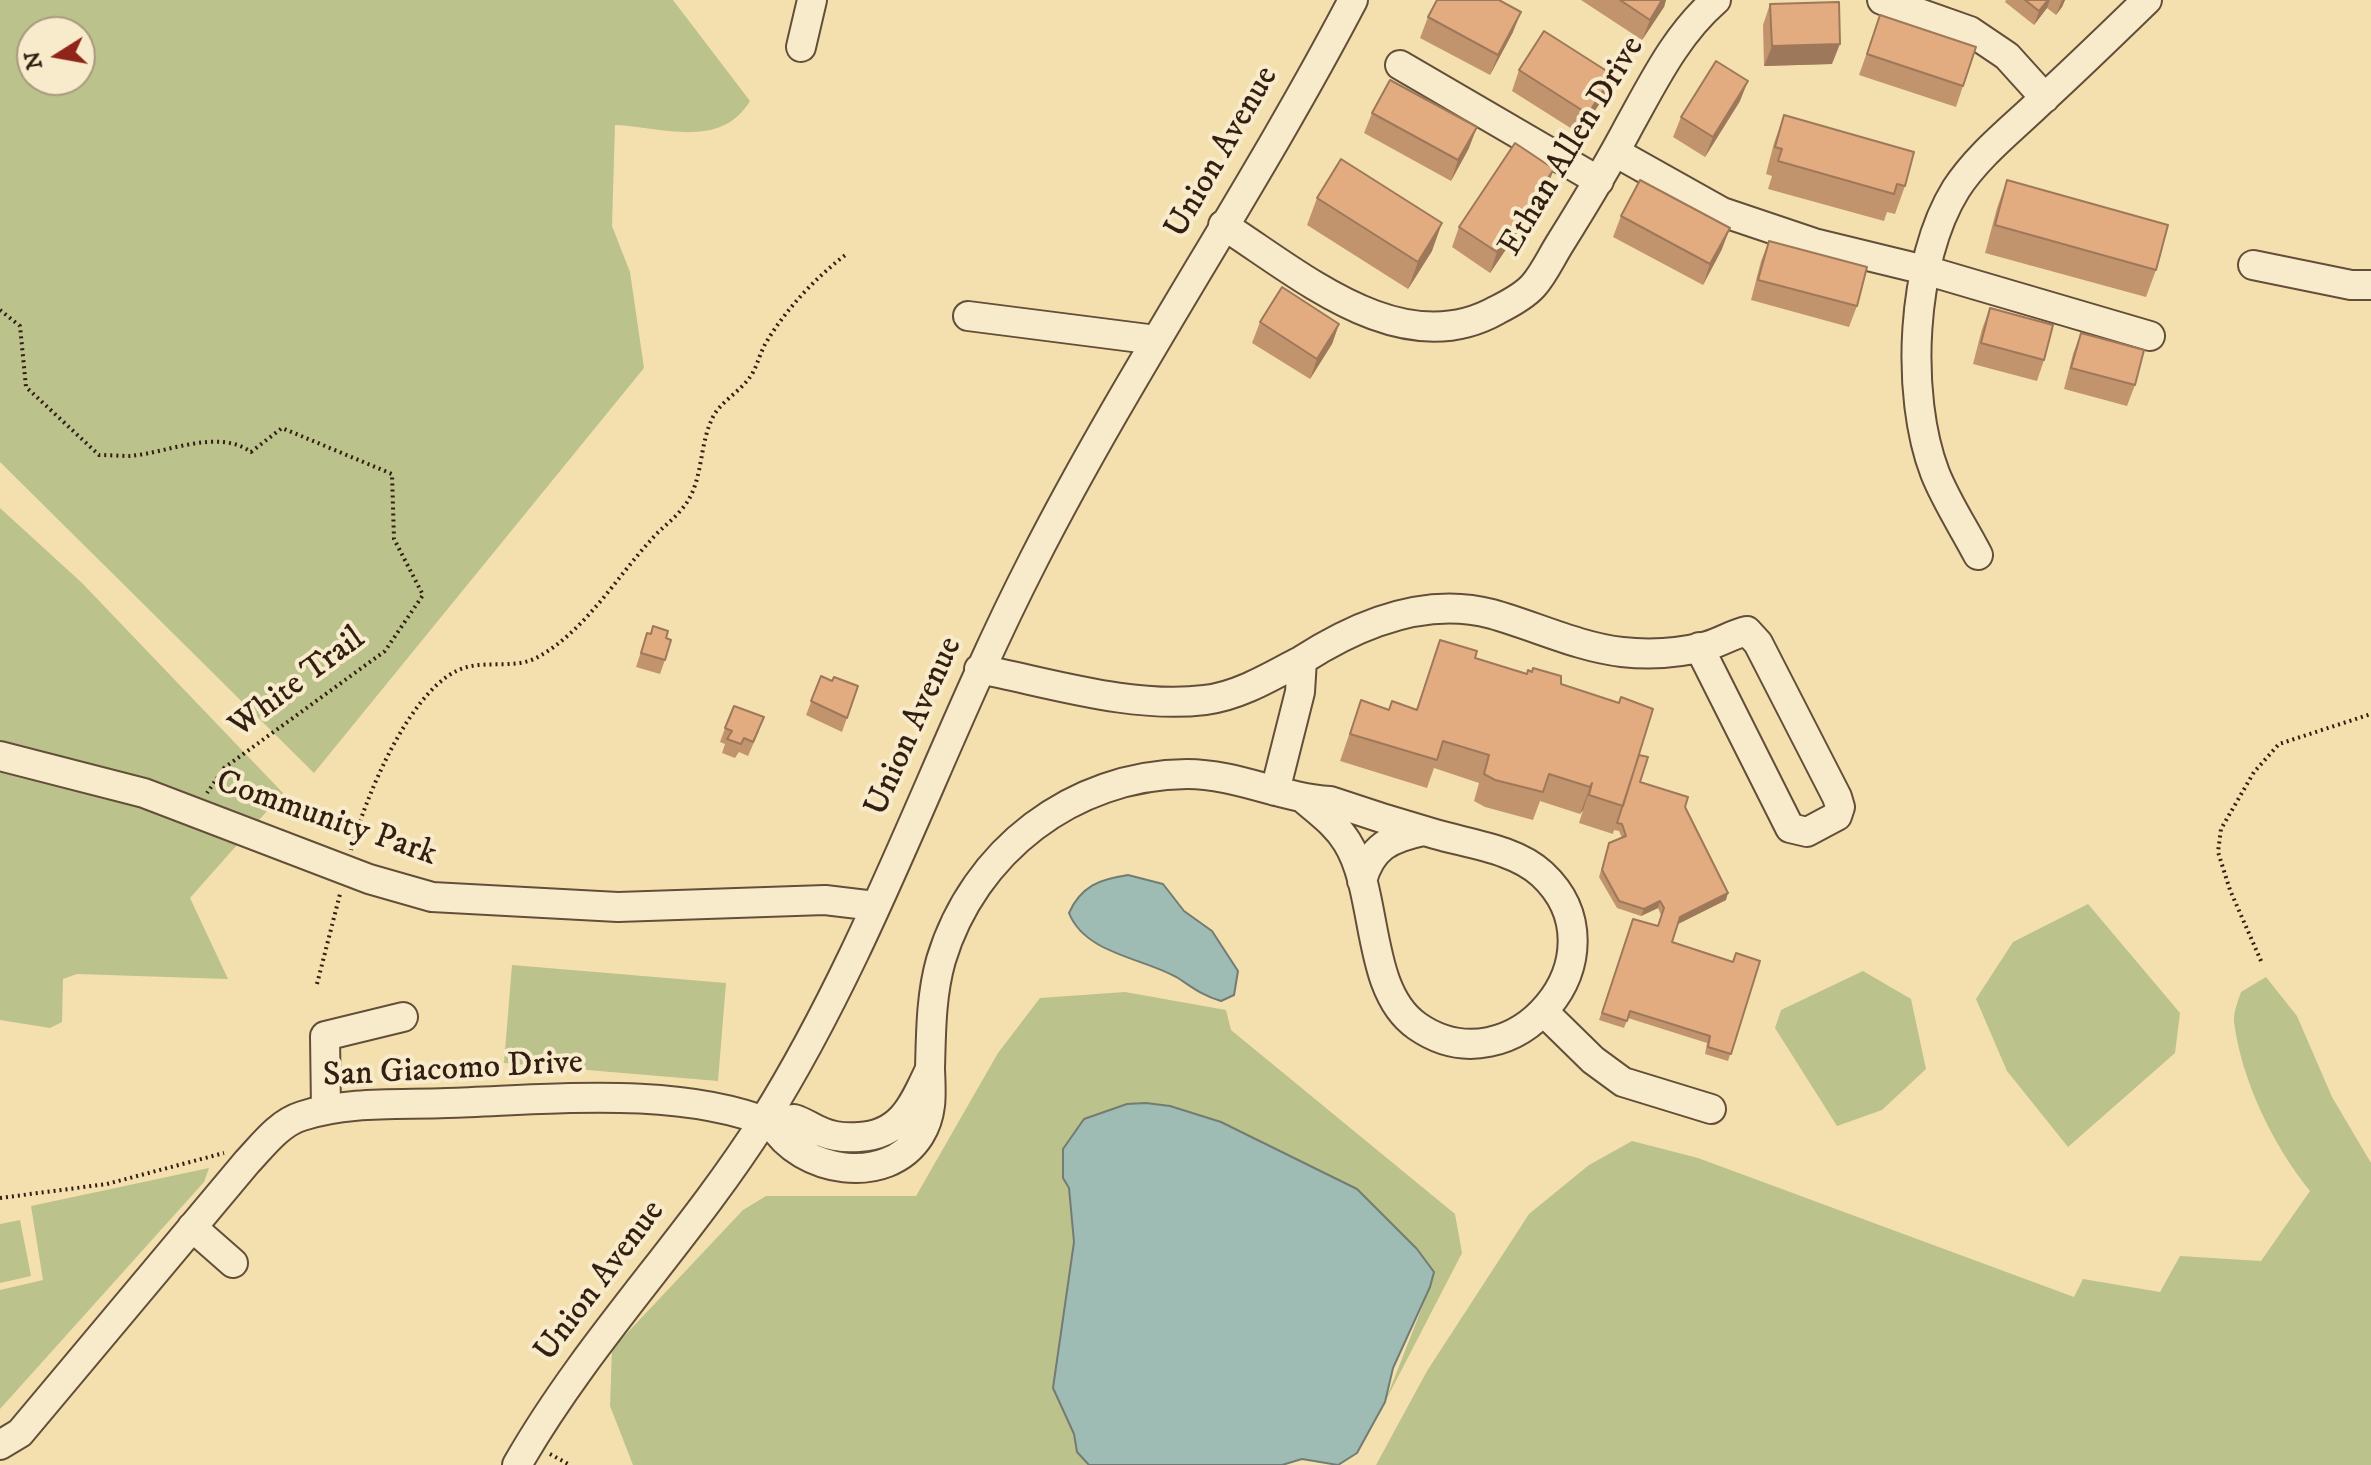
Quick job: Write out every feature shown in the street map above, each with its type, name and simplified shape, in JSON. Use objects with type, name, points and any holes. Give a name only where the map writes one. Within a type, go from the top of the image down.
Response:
[{"type":"street","points":[[801,47],[812,0]]},
{"type":"street","name":"Union Avenue","points":[[517,1465],[579,1369],[768,1122],[875,906],[979,669],[1035,556],[1353,0]]},
{"type":"street","points":[[1882,0],[1970,31],[2007,56],[2045,98]]},
{"type":"street","points":[[1978,555],[1936,474],[1923,430],[1918,370],[1925,270],[1945,209],[1957,188],[1989,150],[2147,0]]},
{"type":"street","name":"Ethan Allen Drive","points":[[1223,225],[1326,290],[1392,323],[1424,328],[1465,326],[1505,306],[1533,286],[1599,181],[1668,56],[1709,2]]},
{"type":"street","points":[[1400,65],[1599,181]]},
{"type":"street","points":[[1615,152],[1722,212],[1814,243],[1925,270],[2150,336]]},
{"type":"street","points":[[2253,265],[2351,285],[2371,285]]},
{"type":"street","points":[[968,316],[1156,340]]},
{"type":"street","points":[[979,669],[1162,702],[1208,700],[1252,686],[1302,660],[1344,633],[1389,618],[1439,608],[1490,613],[1623,652],[1654,653],[1699,647],[1747,631],[1753,636],[1837,797],[1840,807],[1837,816],[1807,832],[1790,828],[1699,647]]},
{"type":"street","points":[[1275,791],[1300,692],[1302,660]]},
{"type":"street","name":"Community Park","points":[[0,756],[144,793],[345,870],[432,897],[494,903],[618,907],[825,900],[875,906]]},
{"type":"street","points":[[768,1122],[782,1141],[806,1156],[854,1169],[876,1166],[902,1155],[920,1136],[932,1108],[930,1069],[934,993],[949,934],[973,890],[1024,833],[1045,817],[1085,795],[1162,776],[1190,774],[1304,799],[1330,801],[1525,862],[1554,889],[1571,934],[1570,962],[1561,992],[1544,1012],[1514,1034],[1482,1043],[1452,1041],[1417,1026],[1397,1006],[1384,976],[1362,881],[1347,842],[1330,819],[1304,799]]},
{"type":"street","points":[[1362,881],[1367,863],[1379,847],[1397,837],[1423,831]]},
{"type":"street","points":[[1544,1012],[1593,1060],[1623,1082],[1711,1109]]},
{"type":"street","points":[[326,1109],[325,1036],[403,1017]]},
{"type":"street","name":"San Giacomo Drive","points":[[0,1445],[20,1433],[268,1140],[298,1117],[326,1109],[644,1100],[694,1104],[768,1122]]},
{"type":"street","points":[[192,1227],[233,1263]]},
{"type":"path","points":[[317,984],[345,870],[371,793],[422,697],[449,674],[468,666],[535,659],[557,644],[625,574],[650,540],[683,508],[694,488],[716,410],[751,375],[765,344],[787,315],[828,268],[848,253]]},
{"type":"path","name":"White Trail","points":[[0,310],[20,326],[26,387],[99,455],[132,456],[176,445],[239,443],[251,452],[282,428],[392,474],[394,539],[423,595],[385,651],[224,768],[194,812]]},
{"type":"path","points":[[2261,961],[2230,890],[2218,852],[2221,829],[2254,772],[2279,744],[2371,714]]},
{"type":"path","points":[[0,1198],[107,1184],[268,1140]]},
{"type":"green space","points":[[0,0],[673,0],[750,101],[738,116],[723,126],[707,131],[615,125],[612,226],[630,272],[644,368],[314,773],[0,462]]},
{"type":"green space","points":[[0,508],[82,583],[283,793],[190,898],[228,979],[77,974],[63,979],[62,1022],[50,1028],[0,1020]]},
{"type":"green space","points":[[2088,904],[2180,1013],[2175,1053],[2068,1147],[2007,1071],[1976,999],[2013,942]]},
{"type":"green space","points":[[512,965],[726,983],[718,1081],[504,1063]]},
{"type":"green space","points":[[1863,971],[1911,999],[1926,1069],[1882,1110],[1837,1126],[1775,1028],[1781,1010]]},
{"type":"green space","points":[[2266,977],[2297,1016],[2332,1097],[2371,1163],[2371,1465],[1376,1465],[1427,1371],[1529,1214],[1589,1165],[1632,1141],[1698,1158],[2074,1297],[2083,1279],[2160,1292],[2180,1256],[2261,1261],[2310,1191],[2284,1154],[2261,1112],[2238,1045],[2234,1018],[2241,992]]},
{"type":"green space","points":[[1125,992],[1226,1010],[1231,1030],[1455,1214],[1462,1253],[1385,1402],[1430,1287],[1417,1249],[1357,1189],[1221,1122],[1063,1178],[1069,1187],[1074,1242],[1053,1388],[1074,1434],[1077,1452],[1089,1465],[633,1465],[610,1406],[612,1349],[743,1210],[766,1196],[916,1196],[998,1053],[1040,998]]},
{"type":"green space","points":[[209,1168],[204,1182],[0,1409],[0,1290],[43,1280],[31,1206]]},
{"type":"green space","points":[[20,1220],[31,1276],[0,1283],[0,1224]]},
{"type":"water","points":[[1128,875],[1163,884],[1184,911],[1212,931],[1238,971],[1234,995],[1221,1001],[1209,997],[1164,971],[1102,946],[1077,927],[1069,913],[1079,896],[1092,885]]},
{"type":"water","points":[[1127,1104],[1170,1106],[1221,1122],[1357,1189],[1417,1249],[1434,1272],[1393,1368],[1385,1402],[1357,1453],[1338,1465],[1302,1459],[1282,1465],[1089,1465],[1077,1452],[1074,1434],[1053,1388],[1074,1242],[1069,1188],[1063,1178],[1063,1149],[1084,1119]]},
{"type":"building","points":[[1437,0],[1499,0],[1521,12],[1498,55],[1428,17]]},
{"type":"building","points":[[1620,0],[1662,0],[1650,20]]},
{"type":"building","points":[[2025,0],[2048,0],[2039,11]]},
{"type":"building","points":[[1839,2],[1840,44],[1772,46],[1770,4]]},
{"type":"building","points":[[1880,15],[1976,47],[1963,86],[1867,54]]},
{"type":"building","points":[[1544,31],[1613,75],[1588,114],[1519,70]]},
{"type":"building","points":[[1716,61],[1748,81],[1713,137],[1681,117]]},
{"type":"building","points":[[1390,80],[1477,127],[1458,160],[1372,113]]},
{"type":"building","points":[[1784,115],[1914,152],[1905,186],[1897,184],[1894,194],[1778,161],[1782,149],[1775,147]]},
{"type":"building","points":[[1515,143],[1554,169],[1497,252],[1459,227]]},
{"type":"building","points":[[1341,159],[1442,223],[1418,262],[1317,198]]},
{"type":"building","points":[[1640,180],[1730,228],[1710,264],[1621,216]]},
{"type":"building","points":[[2007,180],[2168,225],[2156,270],[1995,225]]},
{"type":"building","points":[[1769,241],[1867,267],[1857,306],[1758,280]]},
{"type":"building","points":[[1282,287],[1339,324],[1317,359],[1260,322]]},
{"type":"building","points":[[1990,308],[2053,325],[2044,360],[1981,343]]},
{"type":"building","points":[[2081,333],[2144,350],[2135,385],[2071,368]]},
{"type":"building","points":[[653,626],[668,631],[666,638],[671,640],[665,660],[641,653],[647,633],[651,634]]},
{"type":"building","points":[[1440,640],[1477,651],[1475,658],[1527,674],[1533,668],[1561,676],[1561,684],[1619,703],[1621,697],[1653,709],[1623,806],[1589,795],[1592,783],[1590,787],[1549,774],[1543,792],[1495,780],[1484,774],[1489,755],[1443,741],[1437,760],[1350,734],[1361,700],[1389,710],[1392,701],[1417,710]]},
{"type":"building","points":[[821,676],[832,681],[834,677],[858,686],[847,718],[811,701]]},
{"type":"building","points":[[734,706],[764,717],[753,742],[744,738],[741,744],[727,739],[732,731],[725,728]]},
{"type":"building","points":[[1639,755],[1648,757],[1640,782],[1688,797],[1685,807],[1728,893],[1680,917],[1672,942],[1733,962],[1736,953],[1760,961],[1731,1054],[1708,1047],[1710,1036],[1630,1011],[1627,1021],[1602,1013],[1633,919],[1658,926],[1664,908],[1660,901],[1644,909],[1619,901],[1602,870],[1609,843],[1626,836],[1622,824],[1617,823]]}]
